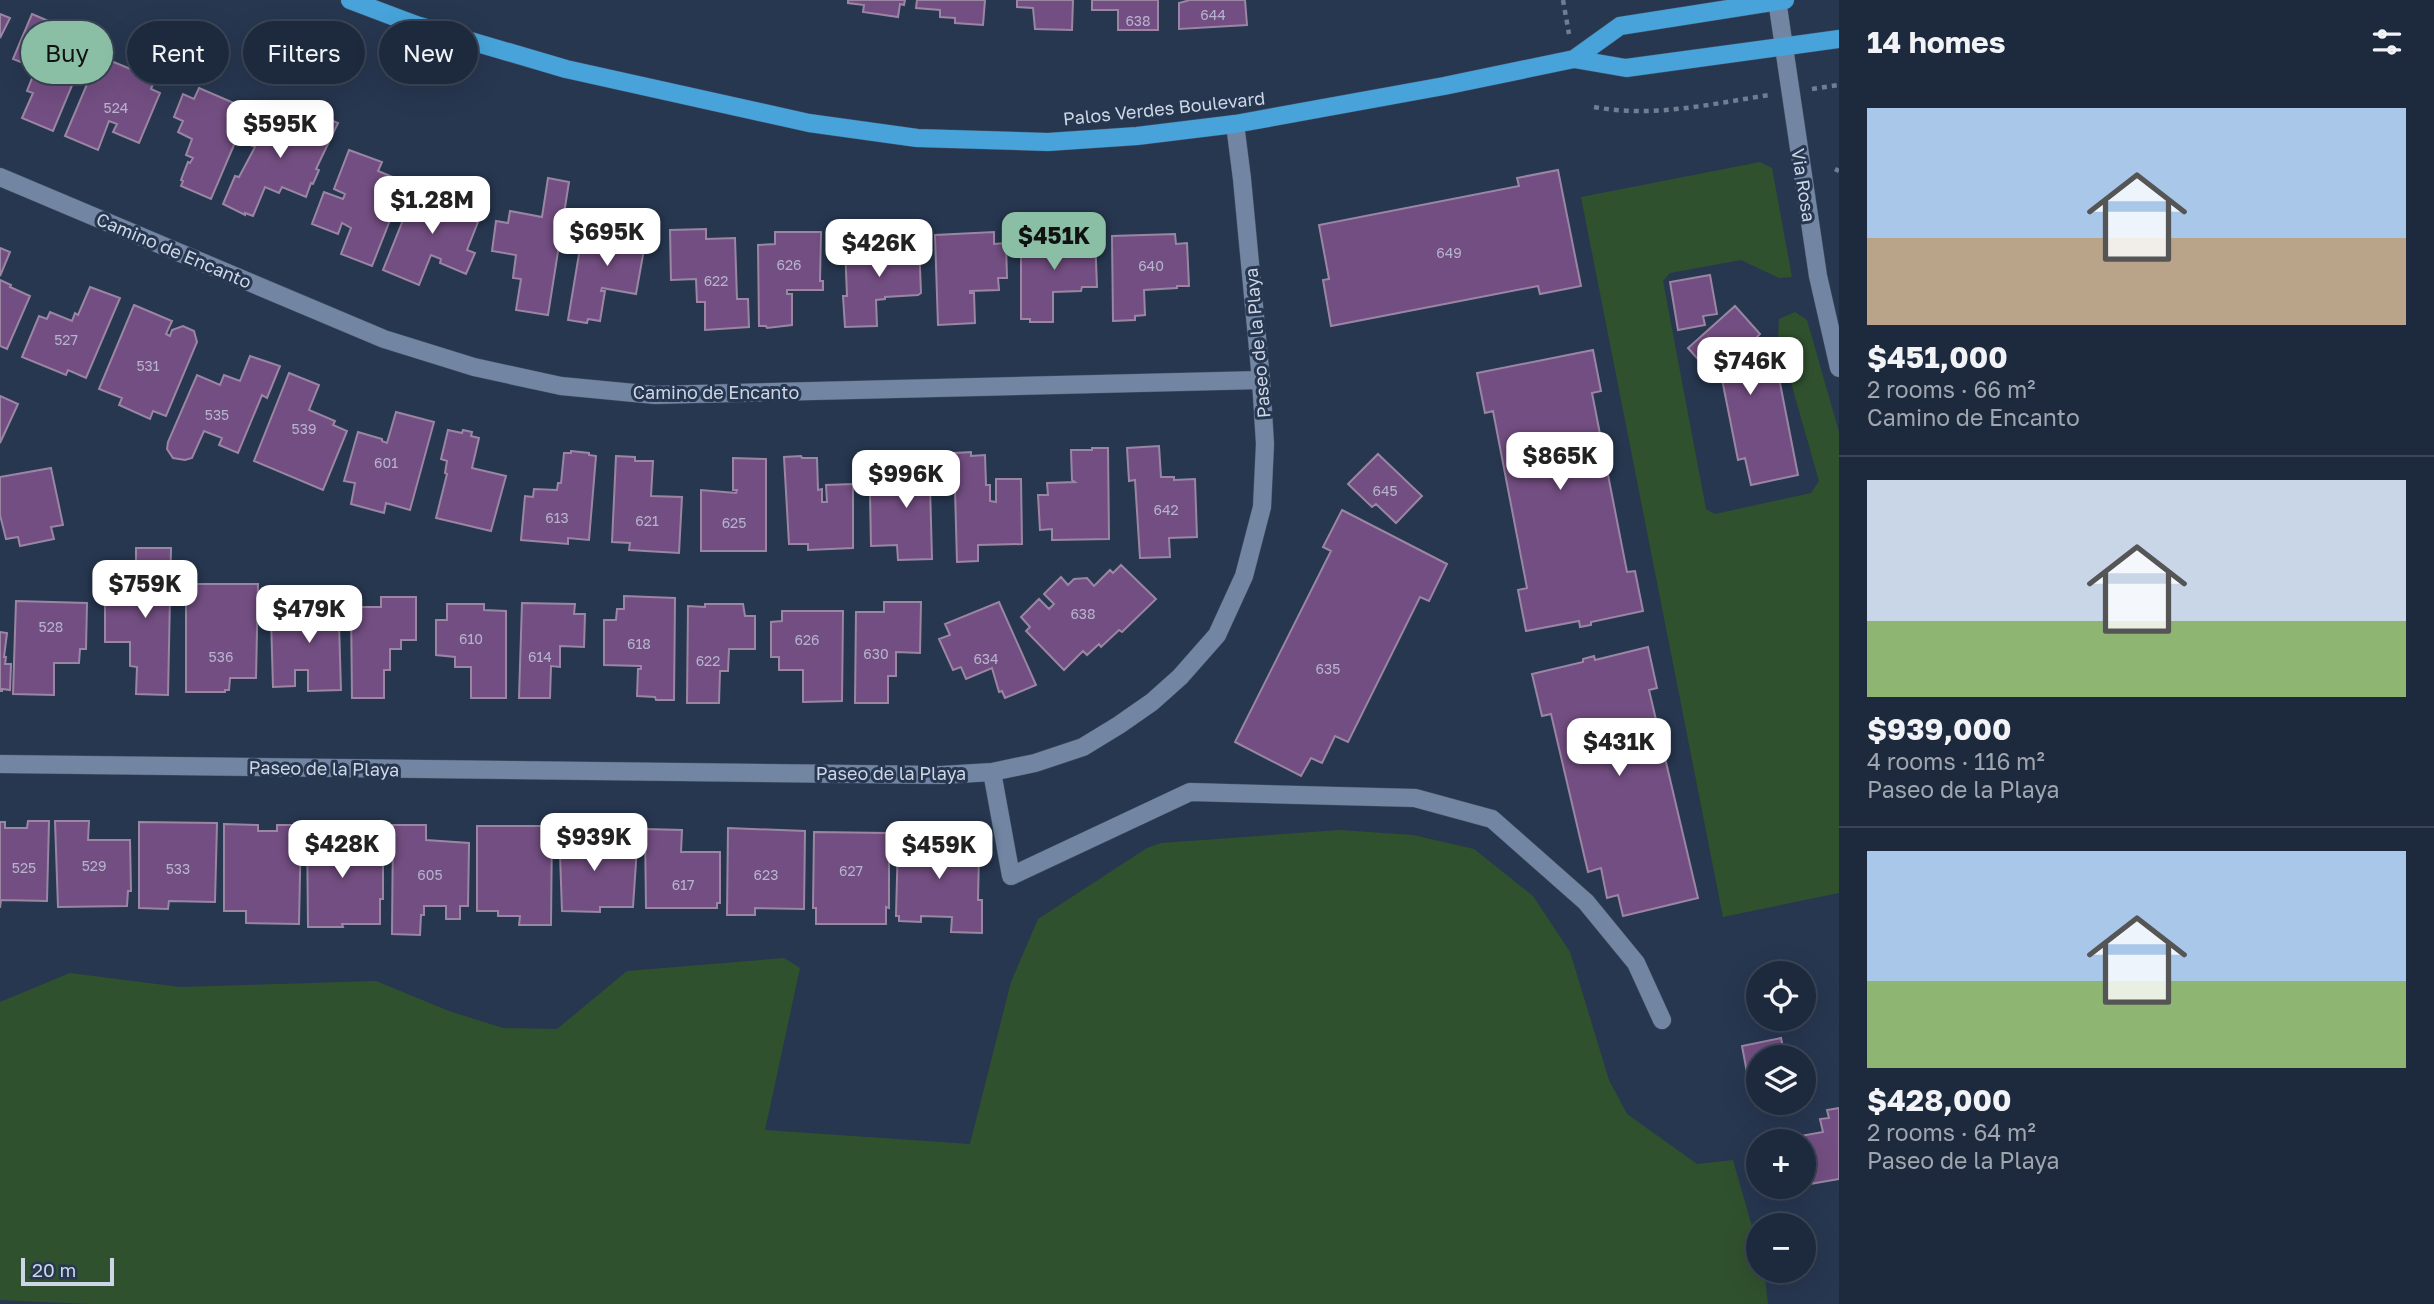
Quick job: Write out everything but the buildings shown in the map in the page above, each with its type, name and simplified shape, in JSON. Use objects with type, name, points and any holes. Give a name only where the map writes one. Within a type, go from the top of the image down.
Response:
[{"type":"main road","name":"Palos Verdes Boulevard","points":[[350,0],[416,25],[566,69],[809,123],[917,138],[1048,142],[1137,136],[1235,124],[1444,86],[1574,58]]},
{"type":"main road","points":[[1574,58],[1620,26],[1785,0]]},
{"type":"main road","points":[[1574,58],[1626,68],[1839,39]]},
{"type":"street","name":"Via Rosa","points":[[1777,0],[1818,276],[1839,368]]},
{"type":"street","name":"Paseo de la Playa","points":[[0,764],[942,775],[992,772],[1035,763],[1083,747],[1152,702],[1180,677],[1217,635],[1244,576],[1262,507],[1265,444],[1261,380],[1235,124]]},
{"type":"street","name":"Camino de Encanto","points":[[0,177],[384,339],[474,367],[561,386],[654,395],[1261,380]]},
{"type":"street","points":[[992,772],[1011,876],[1190,792],[1415,798],[1492,819],[1586,902],[1636,962],[1662,1020]]},
{"type":"path","points":[[1563,0],[1574,58]]},
{"type":"path","points":[[1594,107],[1612,111],[1652,112],[1749,98]]},
{"type":"green space","points":[[1760,162],[1772,168],[1792,277],[1779,278],[1741,260],[1670,273],[1663,281],[1706,509],[1715,514],[1811,493],[1819,481],[1778,337],[1779,319],[1795,312],[1807,320],[1839,432],[1839,893],[1723,917],[1581,197]]},
{"type":"green space","points":[[1340,830],[1413,835],[1474,849],[1533,896],[1570,952],[1609,1080],[1627,1114],[1697,1164],[1733,1160],[1748,1213],[1746,1213],[1746,1283],[1765,1283],[1768,1304],[90,1304],[0,1300],[0,1002],[70,973],[180,987],[376,981],[449,1011],[503,1028],[557,1029],[627,971],[784,958],[800,968],[765,1130],[970,1144],[1011,982],[1038,919],[1147,848],[1161,843]]}]
